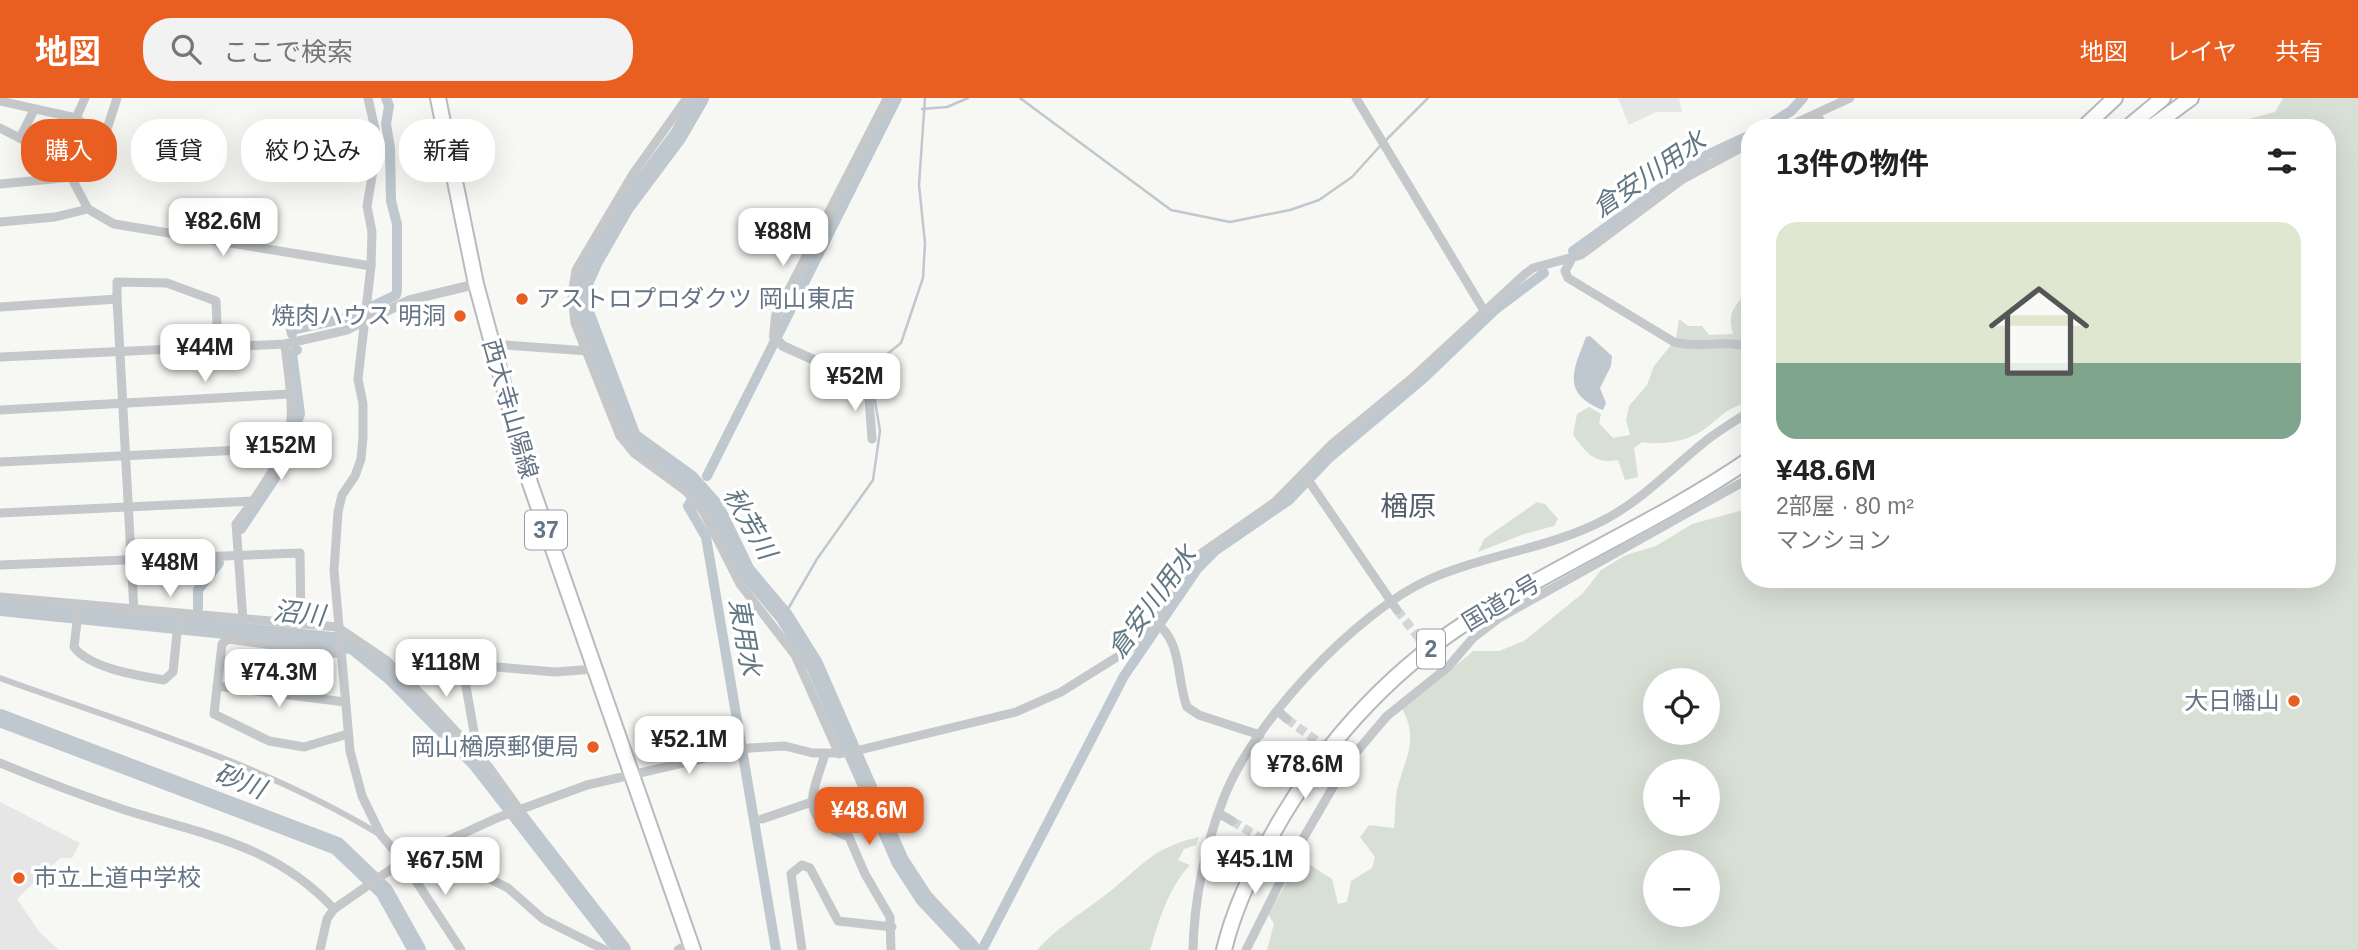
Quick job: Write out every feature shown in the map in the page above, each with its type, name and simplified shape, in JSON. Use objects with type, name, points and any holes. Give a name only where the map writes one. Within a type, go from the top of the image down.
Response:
[{"type":"main road","name":"西大寺山陽線","points":[[438,98],[476,284],[530,483],[687,948]]},
{"type":"main road","points":[[2093,119],[2115,98]]},
{"type":"main road","points":[[2138,119],[2163,98]]},
{"type":"main road","points":[[2162,119],[2191,98]]},
{"type":"main road","name":"国道2号","points":[[1224,950],[1266,845],[1290,803],[1320,759],[1385,686],[1476,616],[1661,513],[1741,464]]},
{"type":"street","points":[[76,118],[85,98]]},
{"type":"street","points":[[0,101],[76,118],[99,135],[106,132],[117,98]]},
{"type":"street","points":[[368,98],[378,142],[367,206],[372,232],[367,320],[358,379],[363,404],[361,459],[355,476],[342,495],[338,512],[334,570],[348,734],[362,796],[381,835],[461,950]]},
{"type":"street","points":[[687,98],[633,174],[576,270],[572,309],[620,436],[634,453],[686,491],[703,511],[740,584],[795,655],[843,753]]},
{"type":"street","points":[[872,439],[868,384],[783,345],[774,337],[773,328],[776,316],[888,98]]},
{"type":"street","points":[[1356,98],[1483,309]]},
{"type":"street","points":[[1806,119],[1850,98]]},
{"type":"street","points":[[0,128],[20,138],[34,110]]},
{"type":"street","points":[[1817,114],[1820,119]]},
{"type":"street","points":[[320,950],[327,919],[337,906],[400,863],[519,809],[630,773],[745,748],[785,746],[825,754],[843,753],[1033,706],[1122,656],[1158,625],[1188,567],[1199,555],[1308,477],[1332,444],[1410,379],[1483,309],[1533,268],[1571,260],[1683,179],[1741,148]]},
{"type":"street","points":[[0,184],[21,182]]},
{"type":"street","points":[[75,182],[88,209],[114,224],[371,267]]},
{"type":"street","points":[[0,222],[55,217],[88,209]]},
{"type":"street","points":[[1571,260],[1565,271],[1568,278],[1674,342],[1688,345],[1723,341],[1741,345]]},
{"type":"street","points":[[134,611],[117,282],[167,283],[216,301],[218,347]]},
{"type":"street","points":[[0,357],[285,344],[347,330],[410,300],[476,284]]},
{"type":"street","points":[[0,307],[117,299]]},
{"type":"street","points":[[243,620],[236,524],[254,501],[283,448],[291,421],[285,344]]},
{"type":"street","points":[[492,344],[588,351]]},
{"type":"street","points":[[0,410],[290,394]]},
{"type":"street","points":[[1193,950],[1199,888],[1233,779],[1260,735],[1333,649],[1391,599],[1463,566],[1569,534],[1606,519],[1652,490],[1704,442],[1741,417]]},
{"type":"street","points":[[0,462],[283,448]]},
{"type":"street","points":[[1308,477],[1397,610]]},
{"type":"street","points":[[1245,950],[1344,761],[1387,716],[1499,618],[1741,483]]},
{"type":"street","points":[[0,513],[254,501]]},
{"type":"street","points":[[0,565],[300,553],[301,624]]},
{"type":"street","points":[[0,597],[337,628],[386,660],[473,750],[519,809]]},
{"type":"street","points":[[79,605],[74,647],[80,656],[131,675],[164,680],[173,672],[179,614]]},
{"type":"street","points":[[1158,625],[1172,640],[1187,708],[1199,715],[1260,735]]},
{"type":"street","points":[[341,653],[228,639],[222,644],[214,715],[269,741],[304,747],[348,734]]},
{"type":"street","points":[[473,750],[476,743],[462,664],[555,672],[594,669]]},
{"type":"street","points":[[0,678],[179,738],[299,788],[381,835]]},
{"type":"street","points":[[217,686],[345,702]]},
{"type":"street","points":[[1279,712],[1287,719]]},
{"type":"street","points":[[825,754],[813,785],[812,802],[826,828],[849,837],[864,874],[890,918],[891,950]]},
{"type":"street","points":[[0,763],[122,809],[274,859],[337,906]]},
{"type":"street","points":[[762,819],[812,802]]},
{"type":"street","points":[[1220,814],[1232,821]]},
{"type":"street","points":[[457,836],[478,873],[508,887],[543,919],[605,950]]},
{"type":"street","points":[[1284,852],[1293,856]]},
{"type":"street","points":[[802,950],[791,874],[802,865],[810,868],[838,921],[891,928]]},
{"type":"shaded area","points":[[1618,98],[1679,98],[1682,112],[1656,112],[1629,125]]},
{"type":"shaded area","points":[[2283,98],[2358,98],[2358,950],[1267,950],[1274,924],[1268,914],[1291,875],[1307,863],[1332,879],[1338,904],[1347,902],[1351,881],[1372,868],[1375,857],[1360,837],[1369,825],[1394,828],[1397,790],[1410,739],[1407,718],[1401,707],[1473,651],[1499,651],[1524,641],[1583,593],[1601,570],[1626,555],[1656,546],[1692,524],[1741,511],[1741,588],[2336,588],[2336,119],[2251,119],[2275,112]]},
{"type":"shaded area","points":[[1741,299],[1741,405],[1684,439],[1666,443],[1642,442],[1634,448],[1638,477],[1625,480],[1618,460],[1603,461],[1587,452],[1573,435],[1577,414],[1589,407],[1601,414],[1599,423],[1613,438],[1630,435],[1626,420],[1629,406],[1647,385],[1654,366],[1676,339],[1679,319],[1688,326],[1702,326],[1709,335],[1733,334],[1731,323],[1735,307]]},
{"type":"shaded area","points":[[1590,336],[1612,356],[1611,366],[1600,388],[1606,403],[1603,410],[1581,396],[1574,379],[1586,337]]},
{"type":"shaded area","points":[[1537,502],[1545,504],[1558,519],[1554,526],[1524,534],[1478,552],[1484,539]]},
{"type":"shaded area","name":"市立上道中学校","points":[[0,802],[80,843],[72,858],[60,858],[17,899],[40,933],[59,950],[0,950]]},
{"type":"shaded area","points":[[1199,837],[1196,845],[1184,849],[1178,860],[1190,865],[1175,884],[1150,950],[1037,950],[1059,929],[1156,854]]},
{"type":"waterway","name":"東用水","points":[[373,306],[396,295],[397,290],[397,224],[391,201],[390,148],[386,124],[389,106],[386,98]]},
{"type":"waterway","name":"秋芳川","points":[[700,98],[678,136],[625,207],[594,261],[584,283],[583,307],[632,437],[690,479],[715,507],[746,571],[784,616],[814,664],[900,861],[924,898],[970,947]]},
{"type":"waterway","points":[[707,476],[897,98]]},
{"type":"waterway","points":[[784,616],[817,559],[873,480],[880,431],[872,383],[873,370],[881,359],[901,343],[923,278],[925,243],[919,185],[925,98]]},
{"type":"waterway","points":[[922,109],[947,107],[968,98]]},
{"type":"waterway","points":[[1020,98],[1171,210],[1230,222],[1290,210],[1319,200],[1352,177],[1381,145]]},
{"type":"waterway","points":[[1386,140],[1428,98]]},
{"type":"waterway","name":"倉安川用水","points":[[1778,119],[1791,111],[1803,98]]},
{"type":"waterway","name":"倉安川用水","points":[[1573,251],[1707,155],[1741,139]]},
{"type":"waterway","name":"倉安川用水","points":[[982,950],[1124,676],[1198,568],[1216,550],[1289,500],[1328,459],[1424,378],[1496,309],[1544,273]]},
{"type":"waterway","name":"東用水","points":[[292,334],[291,330],[359,315]]},
{"type":"waterway","name":"東用水","points":[[241,529],[279,472],[300,414],[292,353],[297,350]]},
{"type":"waterway","name":"東用水","points":[[691,501],[688,506],[706,537],[776,950]]},
{"type":"waterway","name":"東用水","points":[[198,608],[198,590],[219,563]]},
{"type":"waterway","name":"沼川","points":[[0,607],[332,641],[354,646],[391,676],[477,763],[622,950]]},
{"type":"waterway","name":"砂川","points":[[0,718],[337,846],[384,891],[417,950]]},
{"type":"tunnel","points":[[1397,610],[1440,665]]},
{"type":"tunnel","points":[[1287,719],[1341,759]]},
{"type":"tunnel","points":[[1232,821],[1284,852]]},
{"type":"place","name":"アストロプロダクツ 岡山東店","points":[[522,299]]},
{"type":"place","name":"焼肉ハウス 明洞","points":[[460,316]]},
{"type":"place","name":"大日幡山","points":[[2294,701]]},
{"type":"place","name":"岡山楢原郵便局","points":[[593,747]]},
{"type":"place","name":"市立上道中学校","points":[[19,878]]},
{"type":"district","name":"楢原","points":[[1408,506]]}]
